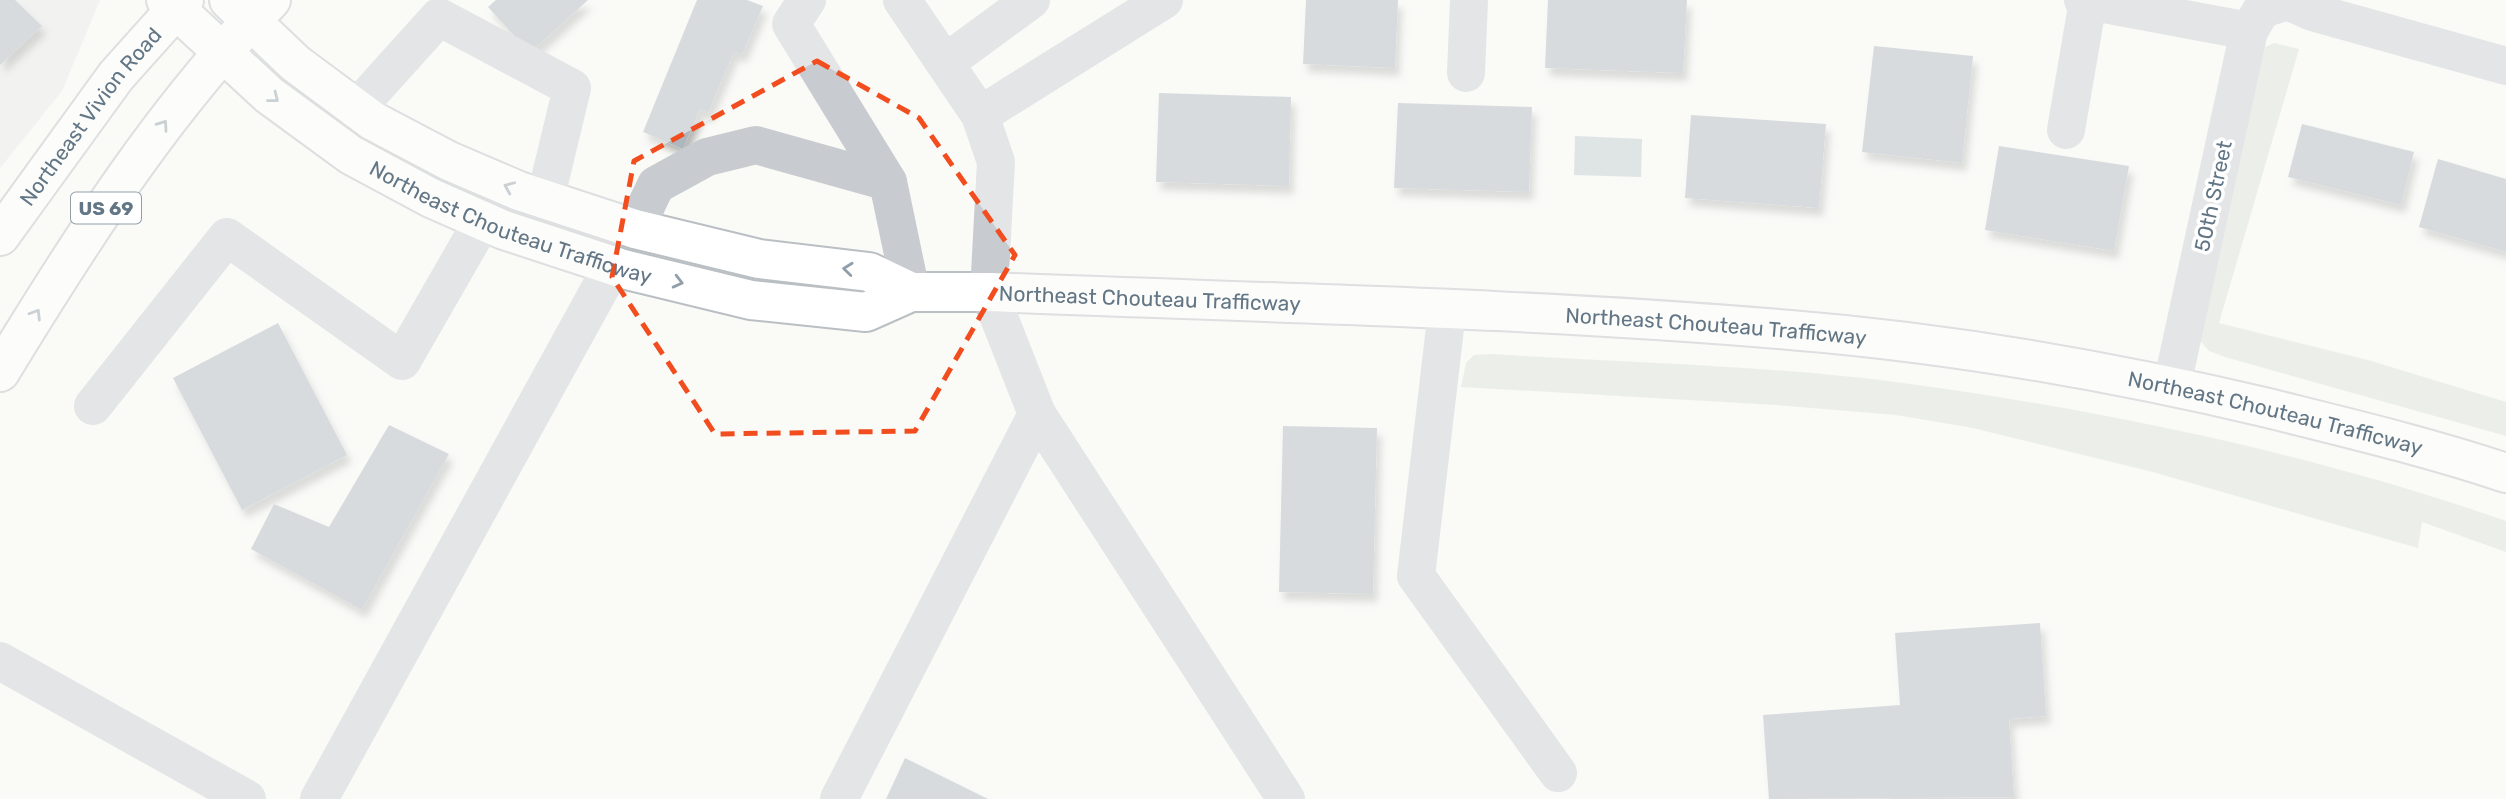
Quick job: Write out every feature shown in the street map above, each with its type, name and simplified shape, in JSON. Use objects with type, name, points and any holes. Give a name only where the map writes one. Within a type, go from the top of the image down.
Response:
[{"type":"main road","name":"Northeast Chouteau Trafficway","points":[[175,3],[223,53],[270,95],[351,155],[431,198],[483,220],[613,265],[751,300],[866,312],[911,292],[989,292],[1647,320],[1793,330],[1965,350],[2172,385],[2328,423],[2506,473]]},
{"type":"main road","name":"Northeast Vivion Road","points":[[0,236],[116,76],[175,3]]},
{"type":"main road","name":"Northeast Chouteau Trafficway","points":[[251,7],[295,63],[373,121],[449,161],[545,200],[635,229],[758,259],[869,271],[911,292]]},
{"type":"main road","name":"US 69","points":[[0,372],[59,276],[168,118],[223,53],[251,7]]},
{"type":"street","points":[[807,0],[791,24],[888,182],[911,292]]},
{"type":"street","points":[[902,0],[980,115],[996,162],[989,292],[1037,414],[1286,799]]},
{"type":"street","points":[[945,63],[1031,0]]},
{"type":"street","points":[[980,115],[1164,0]]},
{"type":"street","points":[[1466,73],[1469,0]]},
{"type":"street","points":[[2083,0],[2256,20],[2288,1],[2312,12],[2506,66]]},
{"type":"street","points":[[2066,130],[2088,1]]},
{"type":"street","points":[[356,109],[436,8],[572,88],[545,200]]},
{"type":"street","name":"50th Street","points":[[2172,385],[2256,20]]},
{"type":"street","points":[[635,229],[656,185],[707,157],[755,145],[888,182]]},
{"type":"street","points":[[93,407],[227,237],[402,361],[483,220]]},
{"type":"street","points":[[319,799],[613,265]]},
{"type":"street","points":[[1447,311],[1416,576],[1558,773]]},
{"type":"street","points":[[839,799],[1037,414]]},
{"type":"street","points":[[0,661],[247,799]]},
{"type":"highlighted area","points":[[817,61],[919,118],[1015,255],[915,431],[715,434],[612,277],[634,161]]},
{"type":"shaded area","points":[[0,0],[100,0],[62,91],[0,168]]},
{"type":"shaded area","points":[[2274,43],[2299,49],[2219,323],[2368,360],[2506,402],[2506,436],[2225,357],[2209,351],[2198,338],[2265,47]]},
{"type":"shaded area","points":[[1575,136],[1642,139],[1641,177],[1574,175]]},
{"type":"shaded area","points":[[1474,355],[1749,368],[1852,377],[1978,394],[2131,421],[2284,455],[2359,475],[2506,521],[2506,552],[2422,522],[2418,548],[2149,471],[1973,428],[1896,415],[1776,405],[1461,387],[1466,363]]},
{"type":"building","points":[[0,0],[15,0],[42,26],[0,65]]},
{"type":"building","points":[[496,0],[588,0],[530,53],[488,7]]},
{"type":"building","points":[[697,0],[747,0],[763,6],[742,55],[734,52],[708,113],[700,109],[683,149],[643,132]]},
{"type":"building","points":[[1306,0],[1398,0],[1395,68],[1303,64]]},
{"type":"building","points":[[1548,0],[1687,0],[1683,73],[1545,68]]},
{"type":"building","points":[[1874,46],[1973,56],[1962,163],[1862,152]]},
{"type":"building","points":[[1159,93],[1291,97],[1289,186],[1156,182]]},
{"type":"building","points":[[1398,103],[1532,107],[1529,192],[1394,188]]},
{"type":"building","points":[[1691,115],[1826,124],[1819,208],[1685,198]]},
{"type":"building","points":[[2302,124],[2414,152],[2401,205],[2288,177]]},
{"type":"building","points":[[1999,146],[2129,166],[2114,251],[1985,230]]},
{"type":"building","points":[[2438,159],[2506,179],[2506,252],[2419,227]]},
{"type":"building","points":[[278,323],[347,455],[242,510],[173,378]]},
{"type":"building","points":[[389,425],[449,454],[362,610],[251,549],[274,504],[329,527]]},
{"type":"building","points":[[1283,426],[1377,428],[1373,594],[1279,592]]},
{"type":"building","points":[[2040,623],[2046,716],[2009,719],[2014,797],[1769,799],[1763,715],[1900,705],[1895,633]]},
{"type":"building","points":[[905,758],[988,799],[886,799]]}]
